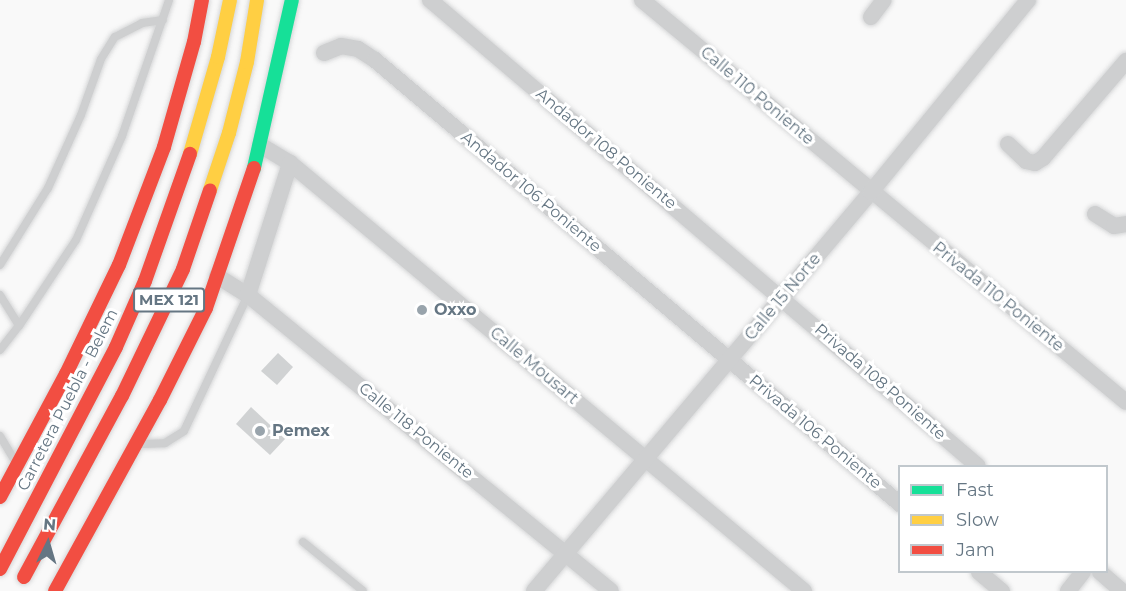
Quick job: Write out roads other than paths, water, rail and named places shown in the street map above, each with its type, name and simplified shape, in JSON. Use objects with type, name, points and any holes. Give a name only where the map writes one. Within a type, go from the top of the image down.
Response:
[{"type":"main road","points":[[0,497],[66,374],[119,265],[164,147],[194,42],[202,0]]},
{"type":"main road","name":"Carretera Puebla - Belem","points":[[0,569],[116,347],[145,281],[186,170],[218,57],[230,0]]},
{"type":"main road","name":"MEX 121","points":[[17,591],[122,396],[183,269],[229,133],[247,62],[257,0]]},
{"type":"main road","points":[[56,591],[136,444],[206,308],[260,145],[292,0]]},
{"type":"main road","points":[[17,464],[31,491],[42,503],[55,510],[96,517]]},
{"type":"street","name":"Andador 108 Poniente","points":[[430,0],[782,298]]},
{"type":"street","name":"Calle 110 Poniente","points":[[642,0],[871,192]]},
{"type":"street","points":[[871,17],[884,0]]},
{"type":"street","name":"Calle 15 Norte","points":[[534,591],[647,460],[1028,0]]},
{"type":"street","name":"Andador 106 Poniente","points":[[324,53],[340,46],[358,49],[375,60],[730,360]]},
{"type":"street","points":[[1008,144],[1026,161],[1035,163],[1043,158],[1126,60]]},
{"type":"street","name":"Calle Mousart","points":[[260,145],[290,163],[804,591]]},
{"type":"street","points":[[248,295],[290,163]]},
{"type":"street","name":"Privada 110 Poniente","points":[[871,192],[1126,402]]},
{"type":"street","points":[[1095,214],[1114,226],[1125,226]]},
{"type":"street","name":"Calle 118 Poniente","points":[[217,276],[248,295],[611,591]]},
{"type":"street","name":"Privada 108 Poniente","points":[[782,298],[977,465]]},
{"type":"street","name":"Privada 106 Poniente","points":[[730,360],[898,502]]},
{"type":"street","points":[[980,573],[1002,591]]},
{"type":"street","points":[[1068,591],[1082,573]]},
{"type":"street","points":[[1101,573],[1122,591]]},
{"type":"lane","points":[[0,350],[19,326],[76,240],[122,136],[169,0]]},
{"type":"lane","points":[[0,265],[48,188],[81,116],[101,59],[115,37],[142,22],[163,20]]},
{"type":"lane","points":[[0,295],[19,326]]},
{"type":"lane","points":[[136,444],[165,443],[184,431],[248,295]]},
{"type":"lane","points":[[0,436],[17,464]]},
{"type":"lane","points":[[303,542],[363,591]]},
{"type":"place","name":"Oxxo","points":[[422,310]]},
{"type":"place","name":"Pemex","points":[[260,431]]}]
